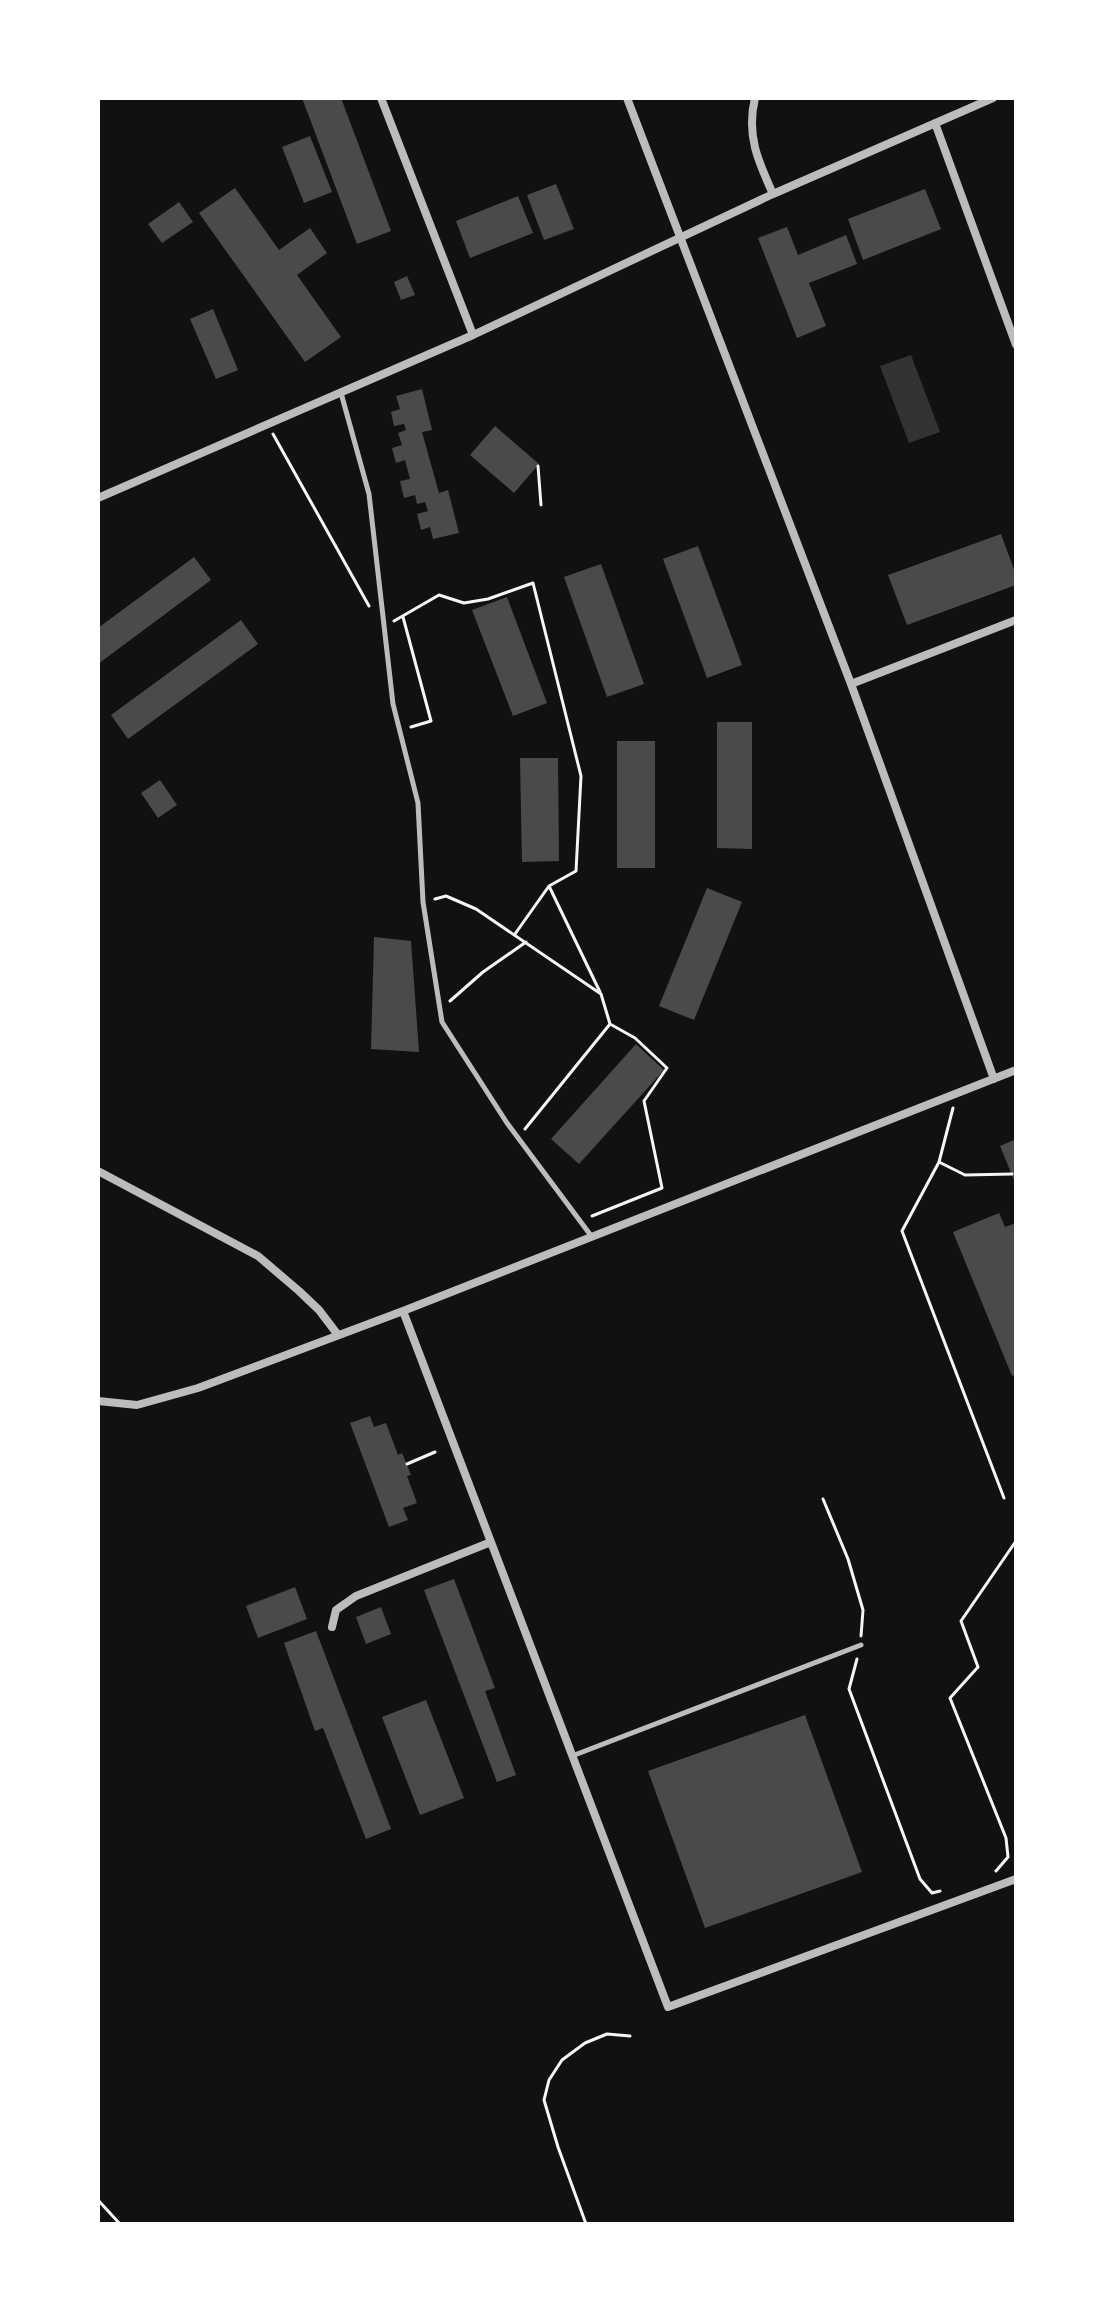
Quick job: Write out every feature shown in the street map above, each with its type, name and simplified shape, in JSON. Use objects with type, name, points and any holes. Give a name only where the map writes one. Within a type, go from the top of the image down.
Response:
[{"type":"street","points":[[381,98],[473,335]]},
{"type":"street","points":[[627,98],[851,684],[994,1079]]},
{"type":"street","points":[[755,98],[750,117],[757,159],[773,194]]},
{"type":"street","points":[[98,495],[473,335],[773,194],[993,98]]},
{"type":"street","points":[[935,123],[1016,345]]},
{"type":"street","points":[[851,684],[1016,620]]},
{"type":"street","points":[[98,1401],[137,1405],[198,1388],[403,1311],[1016,1070]]},
{"type":"street","points":[[98,1171],[258,1256],[319,1310],[338,1335]]},
{"type":"street","points":[[403,1311],[668,2007],[1016,1879]]},
{"type":"street","points":[[332,1627],[336,1610],[356,1596],[491,1542]]},
{"type":"lane","points":[[341,392],[369,494],[393,704],[418,803],[423,902],[442,1022],[518,1138],[592,1237]]},
{"type":"lane","points":[[572,1756],[861,1645]]},
{"type":"path","points":[[267,424],[371,608]]},
{"type":"path","points":[[538,466],[541,505]]},
{"type":"path","points":[[384,624],[403,617],[439,595],[464,603],[488,599],[533,583],[581,776],[576,871],[549,886],[515,934]]},
{"type":"path","points":[[400,731],[431,721],[403,617]]},
{"type":"path","points":[[549,886],[601,994],[610,1024],[635,1038],[667,1068],[644,1101],[662,1188],[580,1221]]},
{"type":"path","points":[[423,902],[446,896],[476,909],[601,994]]},
{"type":"path","points":[[440,1008],[526,942]]},
{"type":"path","points":[[518,1138],[610,1024]]},
{"type":"path","points":[[957,1093],[939,1162],[902,1231],[1004,1498]]},
{"type":"path","points":[[939,1162],[965,1175],[1012,1174]]},
{"type":"path","points":[[407,1464],[435,1452]]},
{"type":"path","points":[[823,1499],[848,1559],[863,1610],[861,1645],[849,1689],[920,1879],[932,1893],[946,1890]]},
{"type":"path","points":[[986,1876],[997,1871],[1008,1857],[1006,1838],[950,1698],[978,1667],[961,1621],[1016,1541]]},
{"type":"path","points":[[586,2224],[544,2100],[549,2080],[562,2060],[585,2043],[607,2034],[630,2036]]},
{"type":"path","points":[[98,2200],[120,2224]]},
{"type":"shaded area","points":[[911,355],[940,432],[909,443],[880,366]]},
{"type":"building","points":[[302,98],[341,98],[391,231],[357,244]]},
{"type":"building","points":[[310,136],[332,192],[304,203],[282,147]]},
{"type":"building","points":[[556,184],[574,229],[544,240],[527,195]]},
{"type":"building","points":[[235,188],[279,250],[310,228],[327,253],[297,275],[341,337],[305,362],[199,213]]},
{"type":"building","points":[[925,189],[941,229],[863,260],[848,219]]},
{"type":"building","points":[[518,196],[533,233],[470,258],[456,221]]},
{"type":"building","points":[[179,202],[193,222],[162,243],[148,224]]},
{"type":"building","points":[[787,227],[798,255],[846,235],[857,264],[809,283],[826,326],[797,338],[758,238]]},
{"type":"building","points":[[407,276],[415,295],[401,300],[394,282]]},
{"type":"building","points":[[213,309],[238,370],[216,379],[190,319]]},
{"type":"building","points":[[422,389],[432,430],[422,432],[439,493],[448,490],[459,533],[433,539],[430,527],[421,530],[417,514],[428,511],[425,502],[417,504],[415,495],[404,498],[400,481],[410,479],[405,460],[396,463],[392,448],[402,445],[398,433],[406,430],[404,424],[394,426],[391,412],[400,409],[396,396]]},
{"type":"building","points":[[495,426],[539,464],[514,493],[470,455]]},
{"type":"building","points":[[1001,534],[1016,575],[1016,585],[907,625],[888,575]]},
{"type":"building","points":[[698,546],[742,665],[707,678],[663,559]]},
{"type":"building","points":[[194,557],[211,580],[98,664],[98,628]]},
{"type":"building","points":[[601,564],[644,684],[607,697],[564,577]]},
{"type":"building","points":[[507,597],[547,703],[513,716],[472,610]]},
{"type":"building","points":[[241,620],[258,644],[128,739],[111,715]]},
{"type":"building","points":[[717,722],[752,722],[752,849],[717,848]]},
{"type":"building","points":[[617,741],[655,741],[655,868],[617,868]]},
{"type":"building","points":[[520,758],[558,758],[559,861],[522,862]]},
{"type":"building","points":[[160,780],[177,805],[158,818],[141,793]]},
{"type":"building","points":[[707,888],[742,902],[694,1020],[659,1006]]},
{"type":"building","points":[[374,937],[411,941],[419,1052],[371,1049]]},
{"type":"building","points":[[636,1044],[664,1070],[579,1164],[551,1139]]},
{"type":"building","points":[[1016,1139],[1016,1185],[1000,1146]]},
{"type":"building","points":[[999,1213],[1005,1227],[1016,1223],[1016,1374],[1012,1376],[953,1232]]},
{"type":"building","points":[[370,1416],[374,1427],[386,1423],[398,1455],[402,1453],[411,1475],[407,1476],[417,1503],[403,1508],[408,1520],[389,1527],[350,1423]]},
{"type":"building","points":[[454,1579],[495,1688],[485,1691],[516,1775],[497,1782],[424,1590]]},
{"type":"building","points":[[295,1587],[307,1619],[258,1638],[246,1606]]},
{"type":"building","points":[[381,1607],[391,1634],[366,1644],[356,1617]]},
{"type":"building","points":[[316,1631],[391,1829],[366,1839],[323,1728],[315,1731],[284,1643]]},
{"type":"building","points":[[426,1700],[464,1798],[420,1815],[382,1717]]},
{"type":"building","points":[[805,1715],[862,1872],[705,1928],[648,1771]]}]
